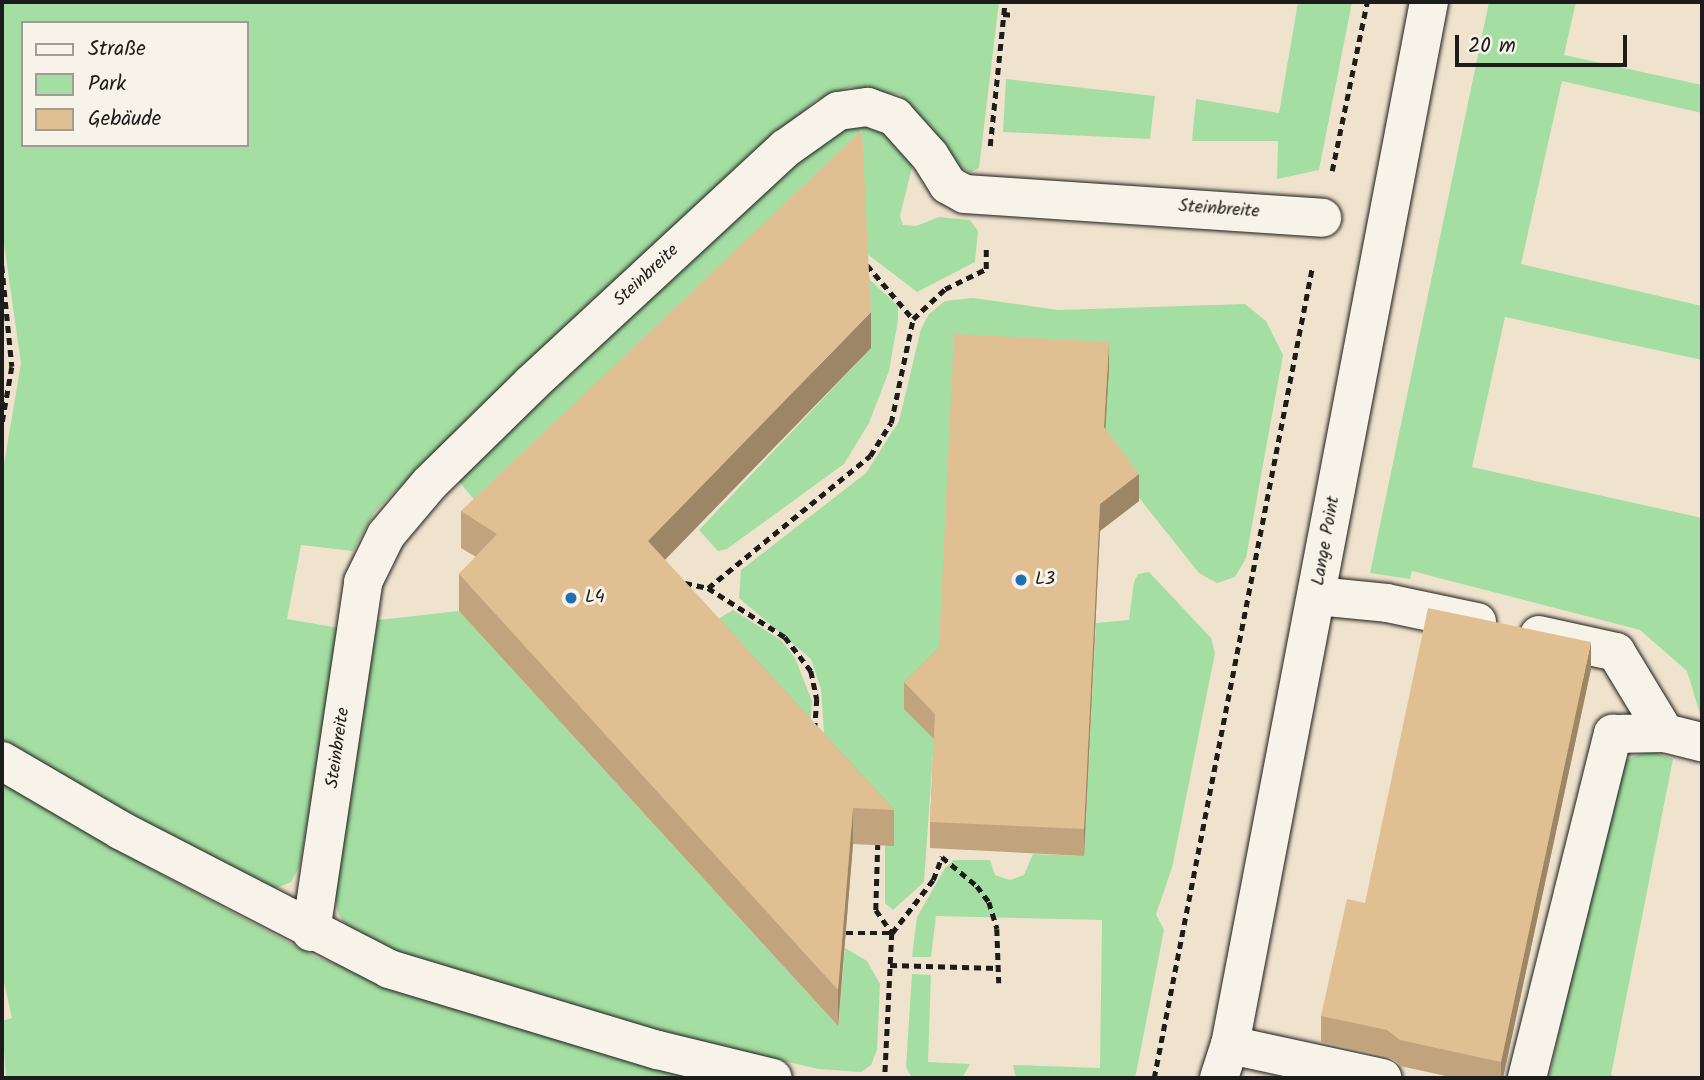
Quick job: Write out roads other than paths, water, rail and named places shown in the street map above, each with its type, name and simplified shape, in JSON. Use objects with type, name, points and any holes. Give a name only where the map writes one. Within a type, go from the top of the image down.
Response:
[{"type":"street","name":"Lange Point","points":[[1224,1061],[1317,596],[1429,2]]},
{"type":"street","name":"Steinbreite","points":[[311,932],[363,582],[386,535],[430,483],[786,148],[838,111],[868,107],[895,117],[930,156],[948,185],[965,194],[1322,218]]},
{"type":"street","points":[[1317,596],[1387,603],[1616,652],[1665,733]]},
{"type":"street","points":[[1527,1078],[1613,734],[1665,733],[1702,742]]},
{"type":"street","points":[[2,761],[311,932],[389,969],[658,1050],[773,1078]]},
{"type":"street","points":[[1224,1061],[1382,1078]]},
{"type":"place","name":"L3","points":[[1021,580]]},
{"type":"place","name":"L4","points":[[571,598]]}]
